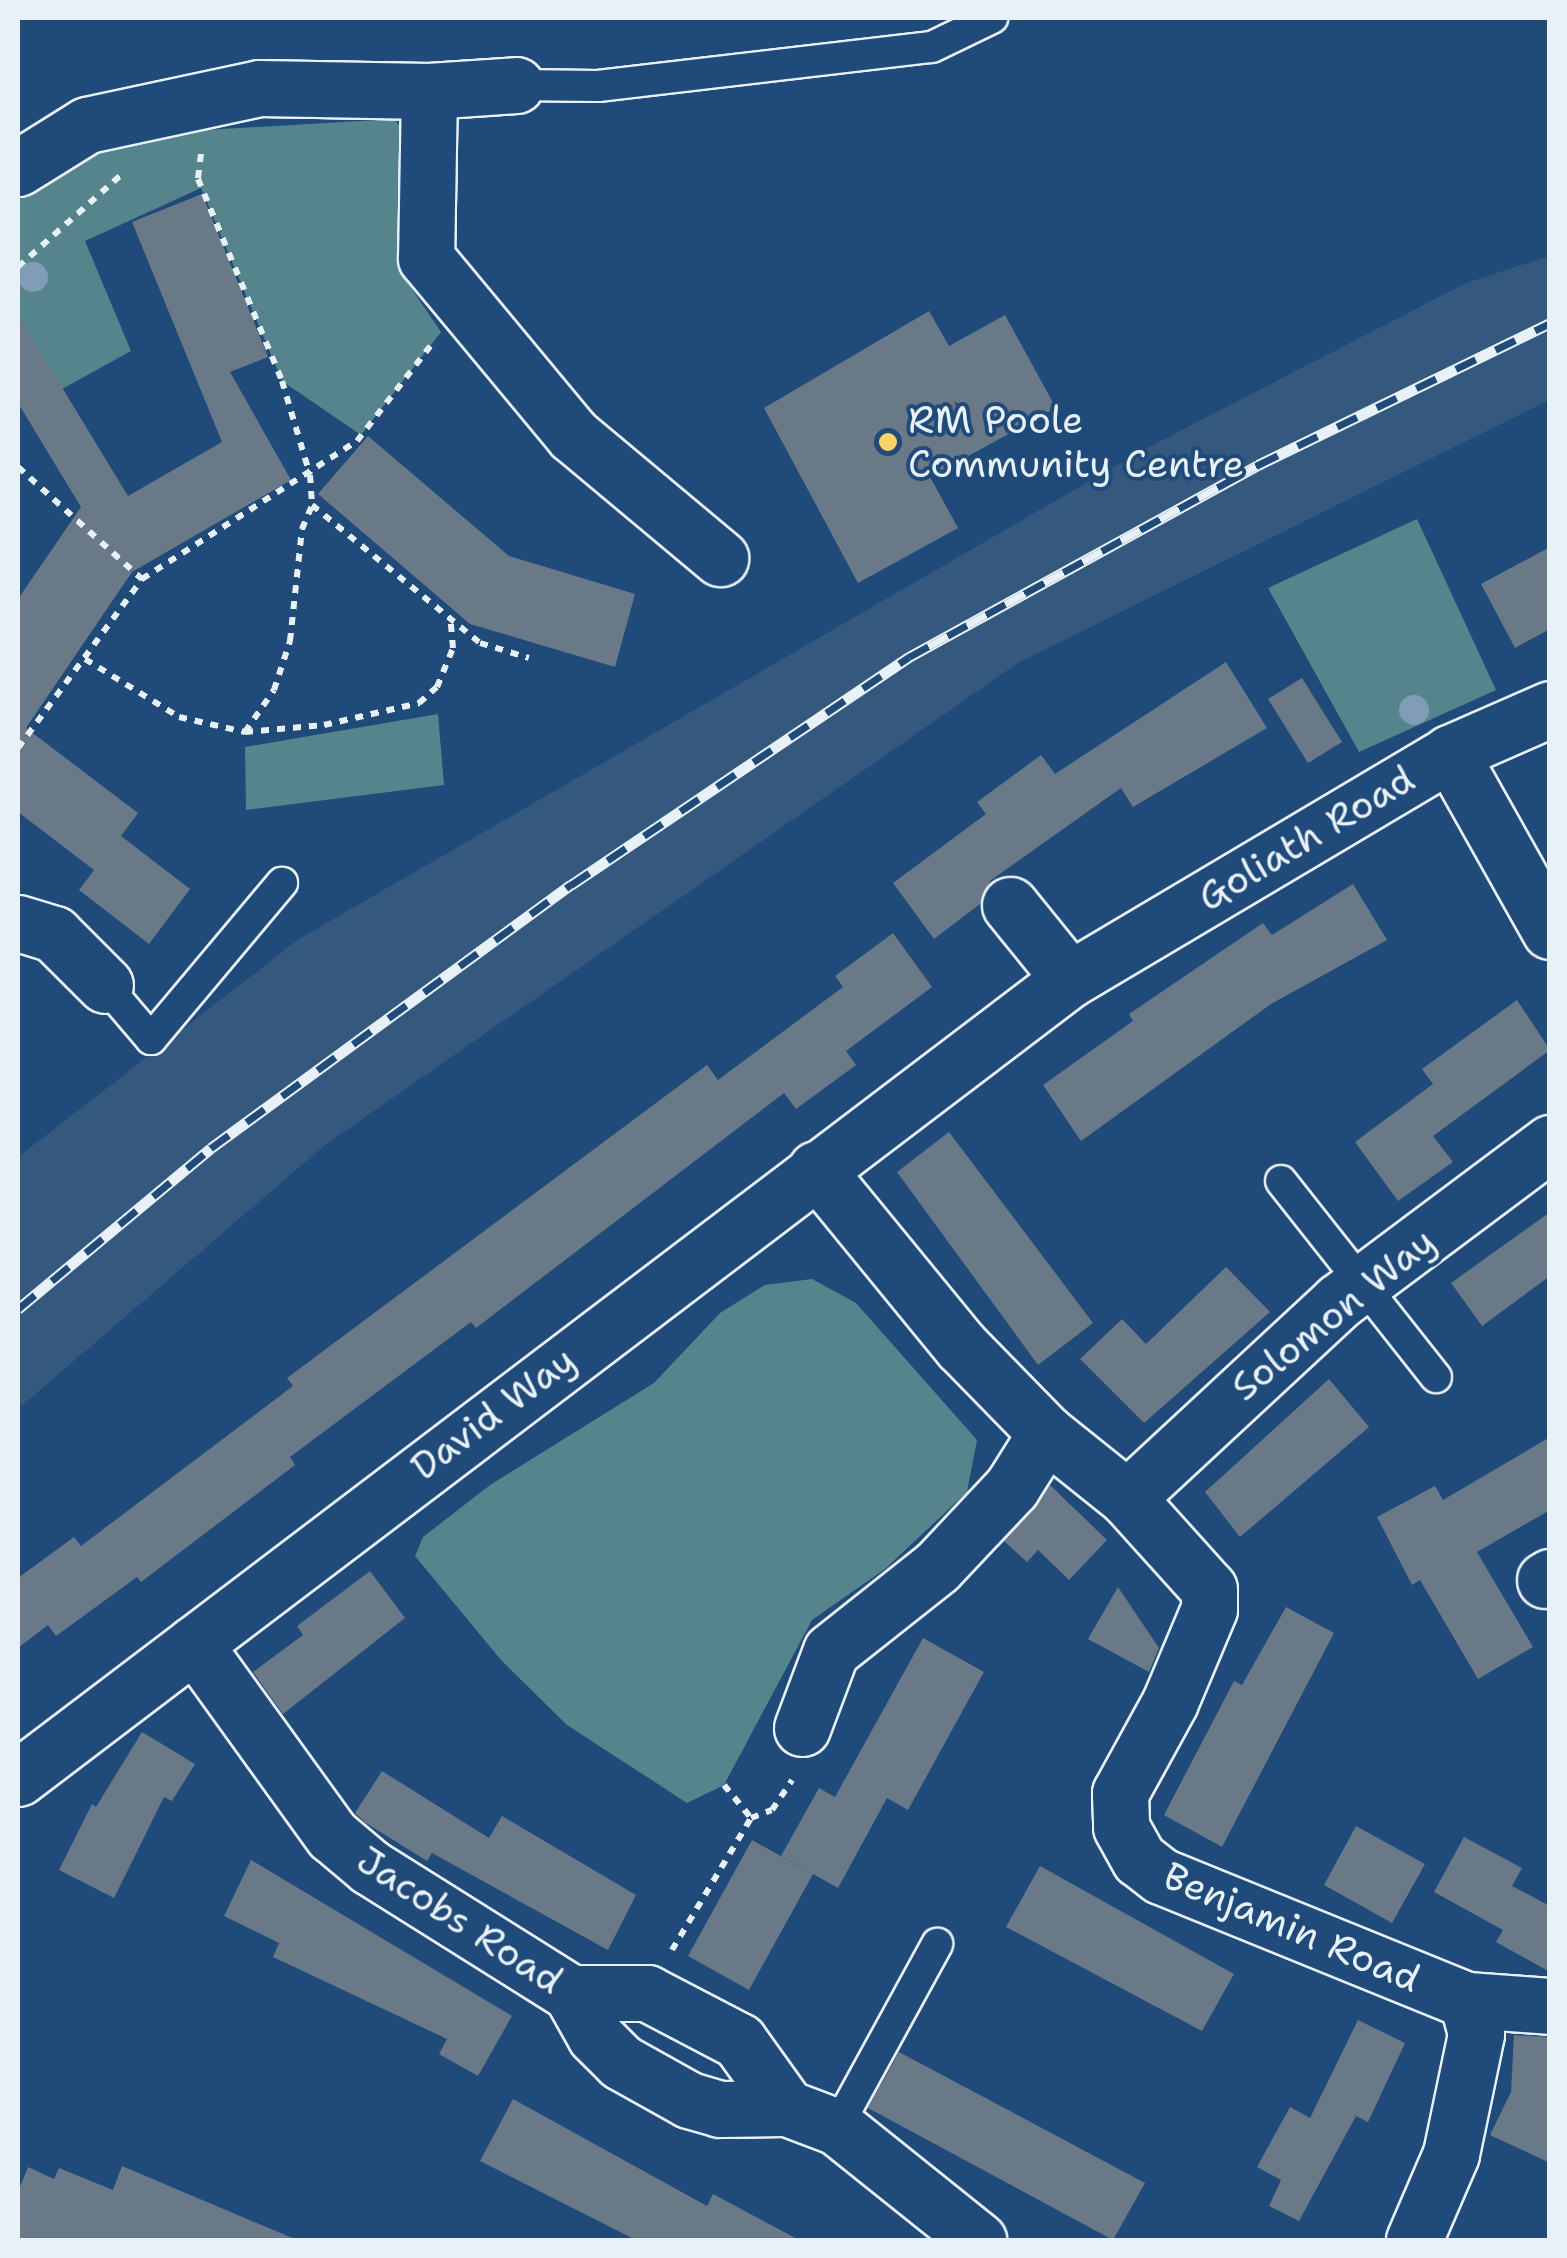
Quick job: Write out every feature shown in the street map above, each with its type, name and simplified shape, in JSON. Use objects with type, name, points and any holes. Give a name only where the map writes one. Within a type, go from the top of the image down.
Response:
[{"type":"street","points":[[18,168],[87,125],[259,88],[429,91],[516,85]]},
{"type":"street","points":[[429,91],[426,258],[573,434],[720,558]]},
{"type":"street","name":"Goliath Road","points":[[975,1057],[1070,979],[1450,754],[1550,709]]},
{"type":"street","points":[[1450,754],[1550,931]]},
{"type":"street","points":[[1010,905],[1070,979]]},
{"type":"street","points":[[18,923],[54,934],[105,985]]},
{"type":"street","name":"David Way","points":[[18,1778],[816,1169],[975,1057]]},
{"type":"street","name":"Solomon Way","points":[[1126,1498],[1360,1286],[1550,1144]]},
{"type":"street","name":"Benjamin Road","points":[[816,1169],[962,1346],[1046,1433],[1126,1498],[1204,1582],[1212,1602],[1170,1702],[1125,1777],[1120,1812],[1127,1842],[1161,1876],[1468,2000],[1476,2034],[1450,2154],[1425,2237]]},
{"type":"street","points":[[802,1728],[831,1651],[937,1568],[1012,1487],[1046,1433]]},
{"type":"street","name":"Jacobs Road","points":[[194,1644],[332,1834],[370,1867],[570,1993],[647,1993],[740,2041],[787,2108]]},
{"type":"street","points":[[570,1993],[595,2036],[621,2062],[689,2100],[720,2109],[787,2108],[836,2128],[978,2240]]},
{"type":"street","points":[[1468,2000],[1550,2006]]},
{"type":"lane","points":[[516,85],[598,86],[932,48],[992,18]]},
{"type":"lane","points":[[105,985],[151,1039],[282,882]]},
{"type":"lane","points":[[1281,1181],[1360,1286],[1436,1377]]},
{"type":"lane","points":[[836,2128],[937,1944]]},
{"type":"path","points":[[208,98],[198,178],[282,381],[310,475],[312,505],[302,530],[290,641],[274,690],[244,732]]},
{"type":"path","points":[[18,267],[135,163]]},
{"type":"path","points":[[18,748],[142,579],[310,475],[356,441],[464,304]]},
{"type":"path","points":[[18,468],[142,579]]},
{"type":"path","points":[[312,505],[450,622],[480,643],[529,658]]},
{"type":"path","points":[[86,659],[179,717],[244,732],[324,725],[419,703],[437,687],[453,648],[450,622]]},
{"type":"path","points":[[647,1993],[751,1818],[772,1810],[805,1760],[802,1728]]},
{"type":"path","points":[[724,1784],[751,1818]]},
{"type":"shaded area","points":[[1549,256],[1549,400],[1018,663],[325,1145],[18,1409],[18,1157],[299,939],[1145,449],[1466,283]]},
{"type":"green space","points":[[394,119],[410,138],[397,267],[441,332],[361,435],[282,381],[201,188],[85,241],[131,351],[62,389],[18,315],[18,185],[137,134]]},
{"type":"green space","points":[[1417,519],[1496,690],[1359,752],[1268,588]]},
{"type":"green space","points":[[438,714],[444,785],[246,810],[245,747]]},
{"type":"green space","points":[[812,1279],[856,1303],[977,1440],[967,1492],[885,1569],[812,1620],[724,1785],[687,1803],[567,1725],[501,1660],[415,1556],[423,1537],[490,1485],[654,1383],[720,1313],[765,1285]]},
{"type":"building","points":[[202,194],[268,357],[230,372],[291,480],[132,572],[26,728],[138,813],[121,836],[190,889],[149,944],[79,890],[94,870],[18,812],[18,599],[81,507],[18,403],[18,315],[128,496],[222,442],[132,222]]},
{"type":"building","name":"RM Poole Community Centre","points":[[929,311],[949,346],[1005,315],[1056,408],[930,477],[958,528],[858,583],[764,408]]},
{"type":"building","points":[[368,436],[509,556],[635,594],[615,667],[470,624],[318,494]]},
{"type":"building","points":[[1550,547],[1550,629],[1515,648],[1481,584]]},
{"type":"building","points":[[1226,662],[1267,728],[1133,807],[1121,788],[990,881],[980,904],[934,939],[893,883],[986,814],[977,802],[1041,755],[1055,774]]},
{"type":"building","points":[[1302,678],[1342,742],[1308,763],[1268,699]]},
{"type":"building","points":[[1353,884],[1387,940],[1271,1004],[1081,1141],[1043,1085],[1133,1021],[1129,1014],[1263,923],[1272,935]]},
{"type":"building","points":[[893,933],[932,987],[846,1051],[856,1065],[796,1109],[784,1093],[476,1328],[471,1322],[290,1457],[295,1465],[141,1582],[137,1577],[56,1636],[48,1625],[18,1648],[18,1578],[74,1537],[81,1546],[293,1386],[287,1378],[707,1065],[718,1080],[843,987],[835,976]]},
{"type":"building","points":[[1517,1000],[1550,1050],[1433,1136],[1453,1162],[1398,1201],[1355,1142],[1433,1084],[1422,1069]]},
{"type":"building","points":[[949,1132],[1093,1323],[1038,1365],[897,1172]]},
{"type":"building","points":[[1550,1212],[1550,1276],[1482,1326],[1451,1283]]},
{"type":"building","points":[[1226,1267],[1270,1312],[1144,1423],[1080,1359],[1122,1319],[1146,1344]]},
{"type":"building","points":[[1329,1379],[1369,1427],[1240,1537],[1205,1492]]},
{"type":"building","points":[[1550,1437],[1550,1510],[1477,1552],[1533,1647],[1478,1679],[1420,1580],[1412,1585],[1377,1517],[1435,1486],[1443,1500]]},
{"type":"building","points":[[1050,1485],[1107,1540],[1069,1580],[1038,1550],[1027,1562],[1004,1541]]},
{"type":"building","points":[[370,1571],[405,1618],[283,1714],[253,1672],[303,1635],[297,1626]]},
{"type":"building","points":[[1118,1587],[1159,1648],[1149,1672],[1088,1639]]},
{"type":"building","points":[[1286,1607],[1334,1633],[1222,1847],[1164,1815],[1234,1681],[1242,1685]]},
{"type":"building","points":[[923,1638],[984,1672],[908,1810],[887,1798],[838,1888],[781,1856],[819,1788],[835,1797]]},
{"type":"building","points":[[142,1732],[195,1764],[172,1801],[164,1797],[114,1898],[59,1870],[92,1804],[96,1807]]},
{"type":"building","points":[[382,1771],[489,1838],[502,1816],[636,1895],[608,1950],[432,1853],[427,1861],[366,1823],[355,1813]]},
{"type":"building","points":[[1356,1826],[1425,1864],[1392,1923],[1324,1885]]},
{"type":"building","points":[[1464,1837],[1522,1868],[1512,1886],[1550,1906],[1550,1972],[1496,1942],[1503,1930],[1434,1892]]},
{"type":"building","points":[[752,1840],[813,1874],[749,1990],[688,1956]]},
{"type":"building","points":[[251,1860],[512,2016],[478,2076],[439,2054],[447,2039],[273,1957],[279,1943],[224,1916]]},
{"type":"building","points":[[1040,1866],[1234,1974],[1202,2031],[1006,1927]]},
{"type":"building","points":[[1358,2020],[1405,2043],[1368,2122],[1356,2116],[1299,2221],[1269,2206],[1281,2180],[1257,2167],[1290,2107],[1310,2118]]},
{"type":"building","points":[[1514,2035],[1550,2037],[1550,2163],[1490,2135],[1511,2092]]},
{"type":"building","points":[[899,2052],[1145,2183],[1113,2240],[868,2108]]},
{"type":"building","points":[[513,2099],[707,2206],[713,2194],[799,2240],[636,2240],[480,2161]]},
{"type":"building","points":[[122,2166],[297,2240],[18,2240],[18,2192],[28,2167],[54,2179],[59,2168],[113,2190]]},
{"type":"railway","points":[[18,1309],[211,1148],[571,885],[909,657],[1258,465],[1550,323]]},
{"type":"place","name":"RM Poole Community Centre","points":[[888,442]]}]
